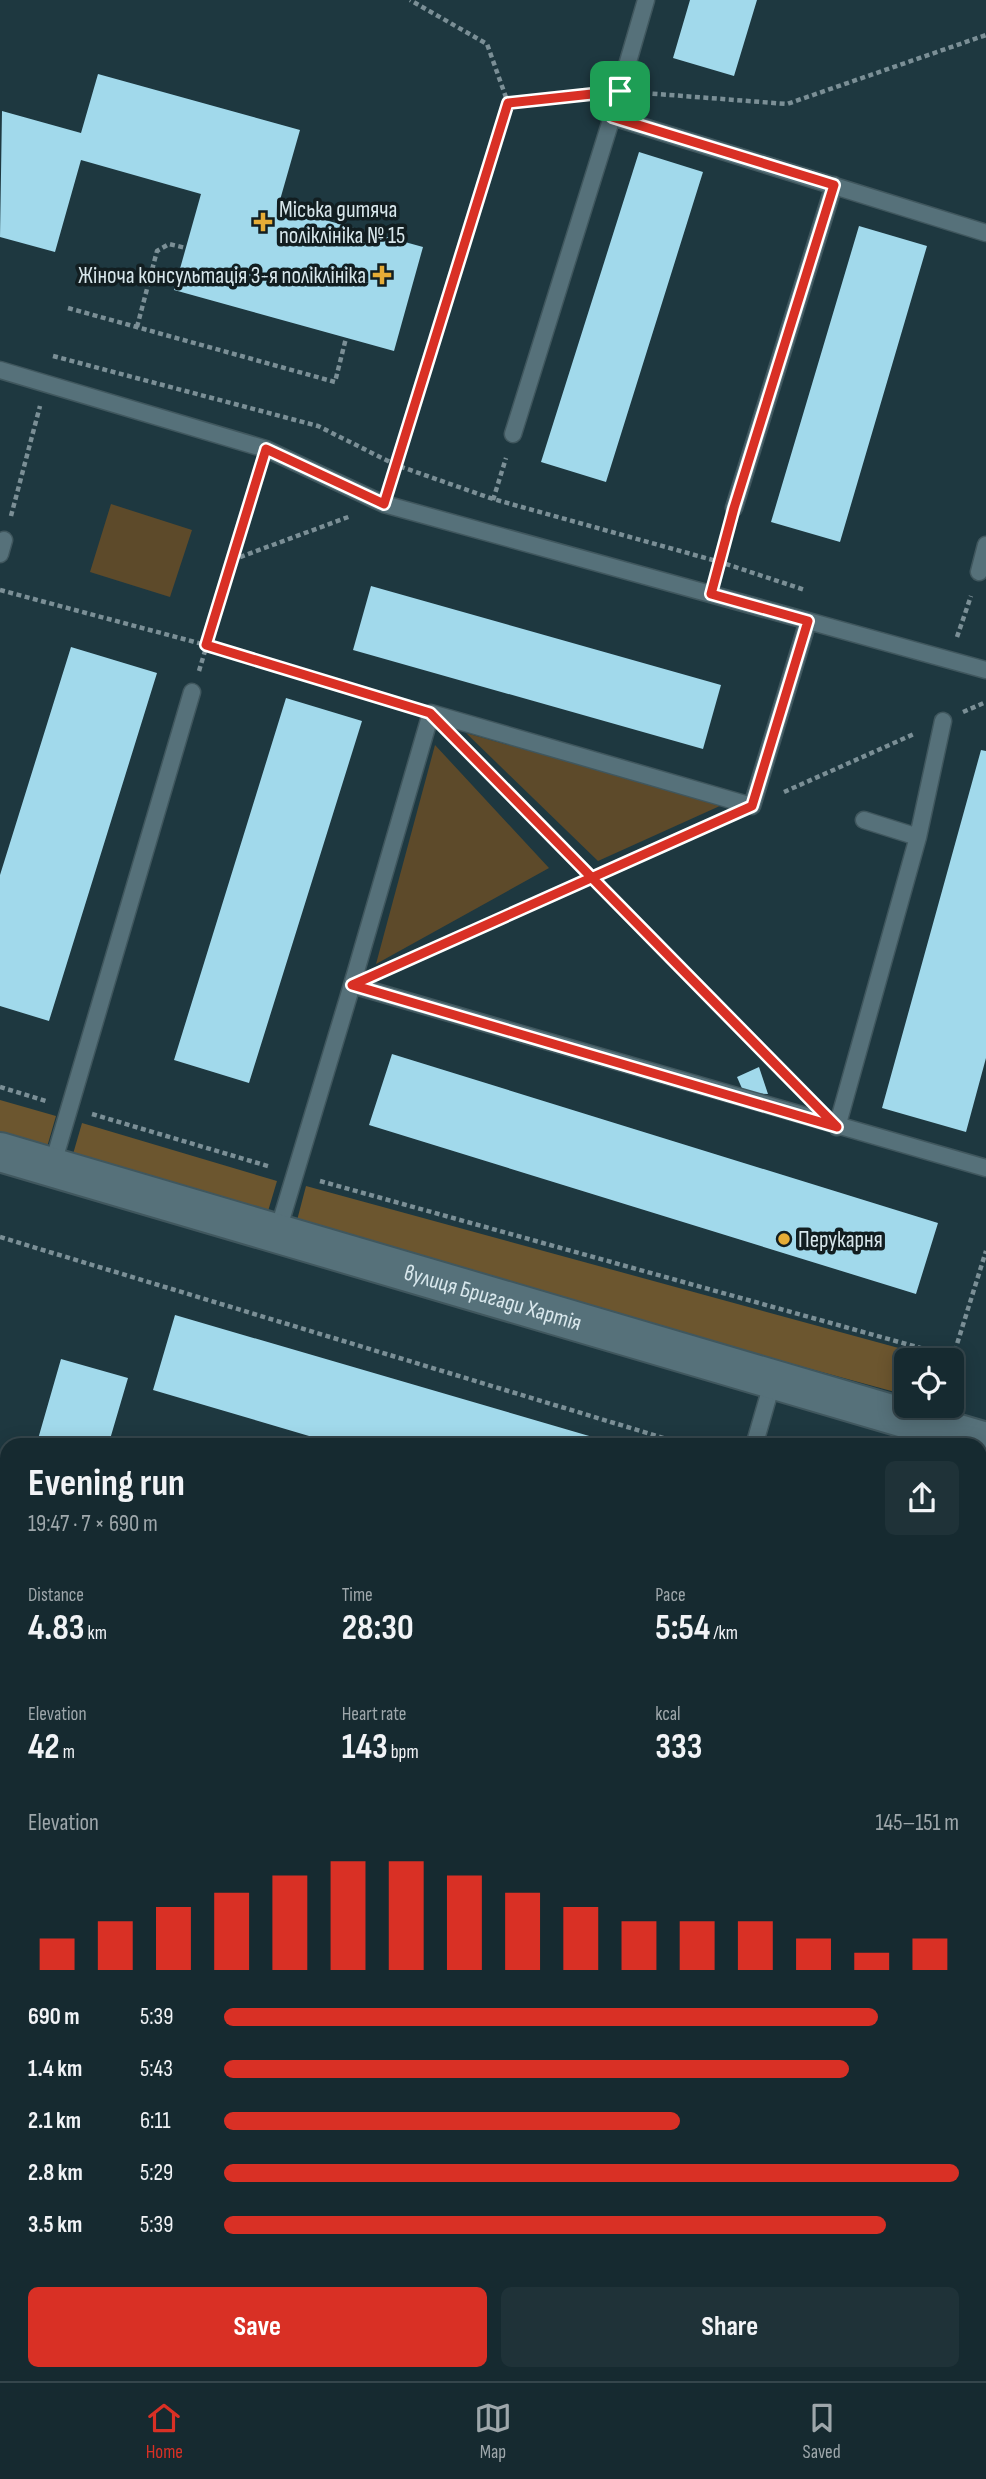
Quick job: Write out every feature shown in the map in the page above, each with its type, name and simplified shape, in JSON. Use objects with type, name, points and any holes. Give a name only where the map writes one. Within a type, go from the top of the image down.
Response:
[{"type":"street","name":"вулиця Бригади Хартія","points":[[0,1152],[972,1438]]},
{"type":"lane","points":[[513,434],[646,0]]},
{"type":"lane","points":[[612,117],[986,233]]},
{"type":"lane","points":[[734,508],[834,185]]},
{"type":"lane","points":[[0,370],[266,449],[384,504],[986,670]]},
{"type":"lane","points":[[979,572],[986,545]]},
{"type":"lane","points":[[277,1234],[430,713],[752,806],[808,621]]},
{"type":"lane","points":[[52,1167],[192,692]]},
{"type":"lane","points":[[837,1127],[918,837],[943,721]]},
{"type":"lane","points":[[864,820],[918,837]]},
{"type":"lane","points":[[352,985],[986,1168]]},
{"type":"lane","points":[[756,1438],[773,1380]]},
{"type":"path","points":[[232,560],[384,504],[508,103],[487,44],[410,0]]},
{"type":"path","points":[[508,103],[620,91],[787,104],[986,35]]},
{"type":"path","points":[[136,327],[157,251],[169,244],[186,248]]},
{"type":"path","points":[[68,309],[335,382],[346,338]]},
{"type":"path","points":[[40,352],[318,426],[396,465],[493,499],[720,562],[811,593]]},
{"type":"path","points":[[2,547],[46,384]]},
{"type":"path","points":[[483,531],[513,434]]},
{"type":"path","points":[[192,692],[266,449]]},
{"type":"path","points":[[711,594],[734,508]]},
{"type":"path","points":[[966,643],[956,641],[979,572]]},
{"type":"path","points":[[0,590],[206,645],[430,713],[798,1087]]},
{"type":"path","points":[[352,985],[986,702]]},
{"type":"path","points":[[0,1087],[295,1174],[953,1357],[986,1251]]},
{"type":"path","points":[[0,1237],[664,1438]]},
{"type":"shaded area","points":[[111,504],[192,530],[170,597],[90,572]]},
{"type":"shaded area","points":[[466,733],[722,805],[598,861]]},
{"type":"shaded area","points":[[435,745],[549,868],[376,964]]},
{"type":"shaded area","points":[[0,1100],[56,1116],[45,1154],[0,1141]]},
{"type":"shaded area","points":[[82,1123],[277,1181],[266,1218],[71,1161]]},
{"type":"shaded area","points":[[306,1186],[899,1348],[894,1348],[894,1392],[295,1228]]},
{"type":"building","points":[[690,0],[757,0],[734,76],[673,58]]},
{"type":"building","name":"Міська дитяча поліклініка № 15","points":[[98,74],[300,130],[278,207],[423,247],[394,351],[174,290],[201,194],[81,160],[55,252],[0,237],[2,111],[81,133]]},
{"type":"building","points":[[639,152],[703,172],[606,482],[541,462]]},
{"type":"building","points":[[859,226],[927,246],[840,542],[771,522]]},
{"type":"building","points":[[371,586],[721,685],[703,749],[353,650]]},
{"type":"building","points":[[71,647],[157,673],[49,1021],[0,1006],[0,875]]},
{"type":"building","points":[[286,698],[362,721],[249,1083],[174,1060]]},
{"type":"building","points":[[981,750],[986,751],[986,1058],[966,1132],[882,1108]]},
{"type":"building","points":[[392,1054],[938,1223],[916,1294],[369,1125]]},
{"type":"building","points":[[759,1067],[768,1094],[744,1093],[737,1077]]},
{"type":"building","points":[[175,1315],[596,1438],[316,1438],[153,1390]]},
{"type":"building","points":[[61,1359],[128,1378],[110,1438],[38,1438]]},
{"type":"place","name":"Міська дитяча поліклініка № 15","points":[[263,222]]},
{"type":"place","name":"Жіноча консультація 3-я поліклініка","points":[[382,275]]},
{"type":"place","name":"Перукарня","points":[[784,1239]]},
{"type":"route","points":[[620,91],[508,103],[384,504],[266,449],[206,645],[430,713],[538,823],[593,878],[654,940],[837,1127],[352,985],[593,878],[752,806],[808,621],[711,594],[734,508],[834,185],[612,117],[620,91]]}]
